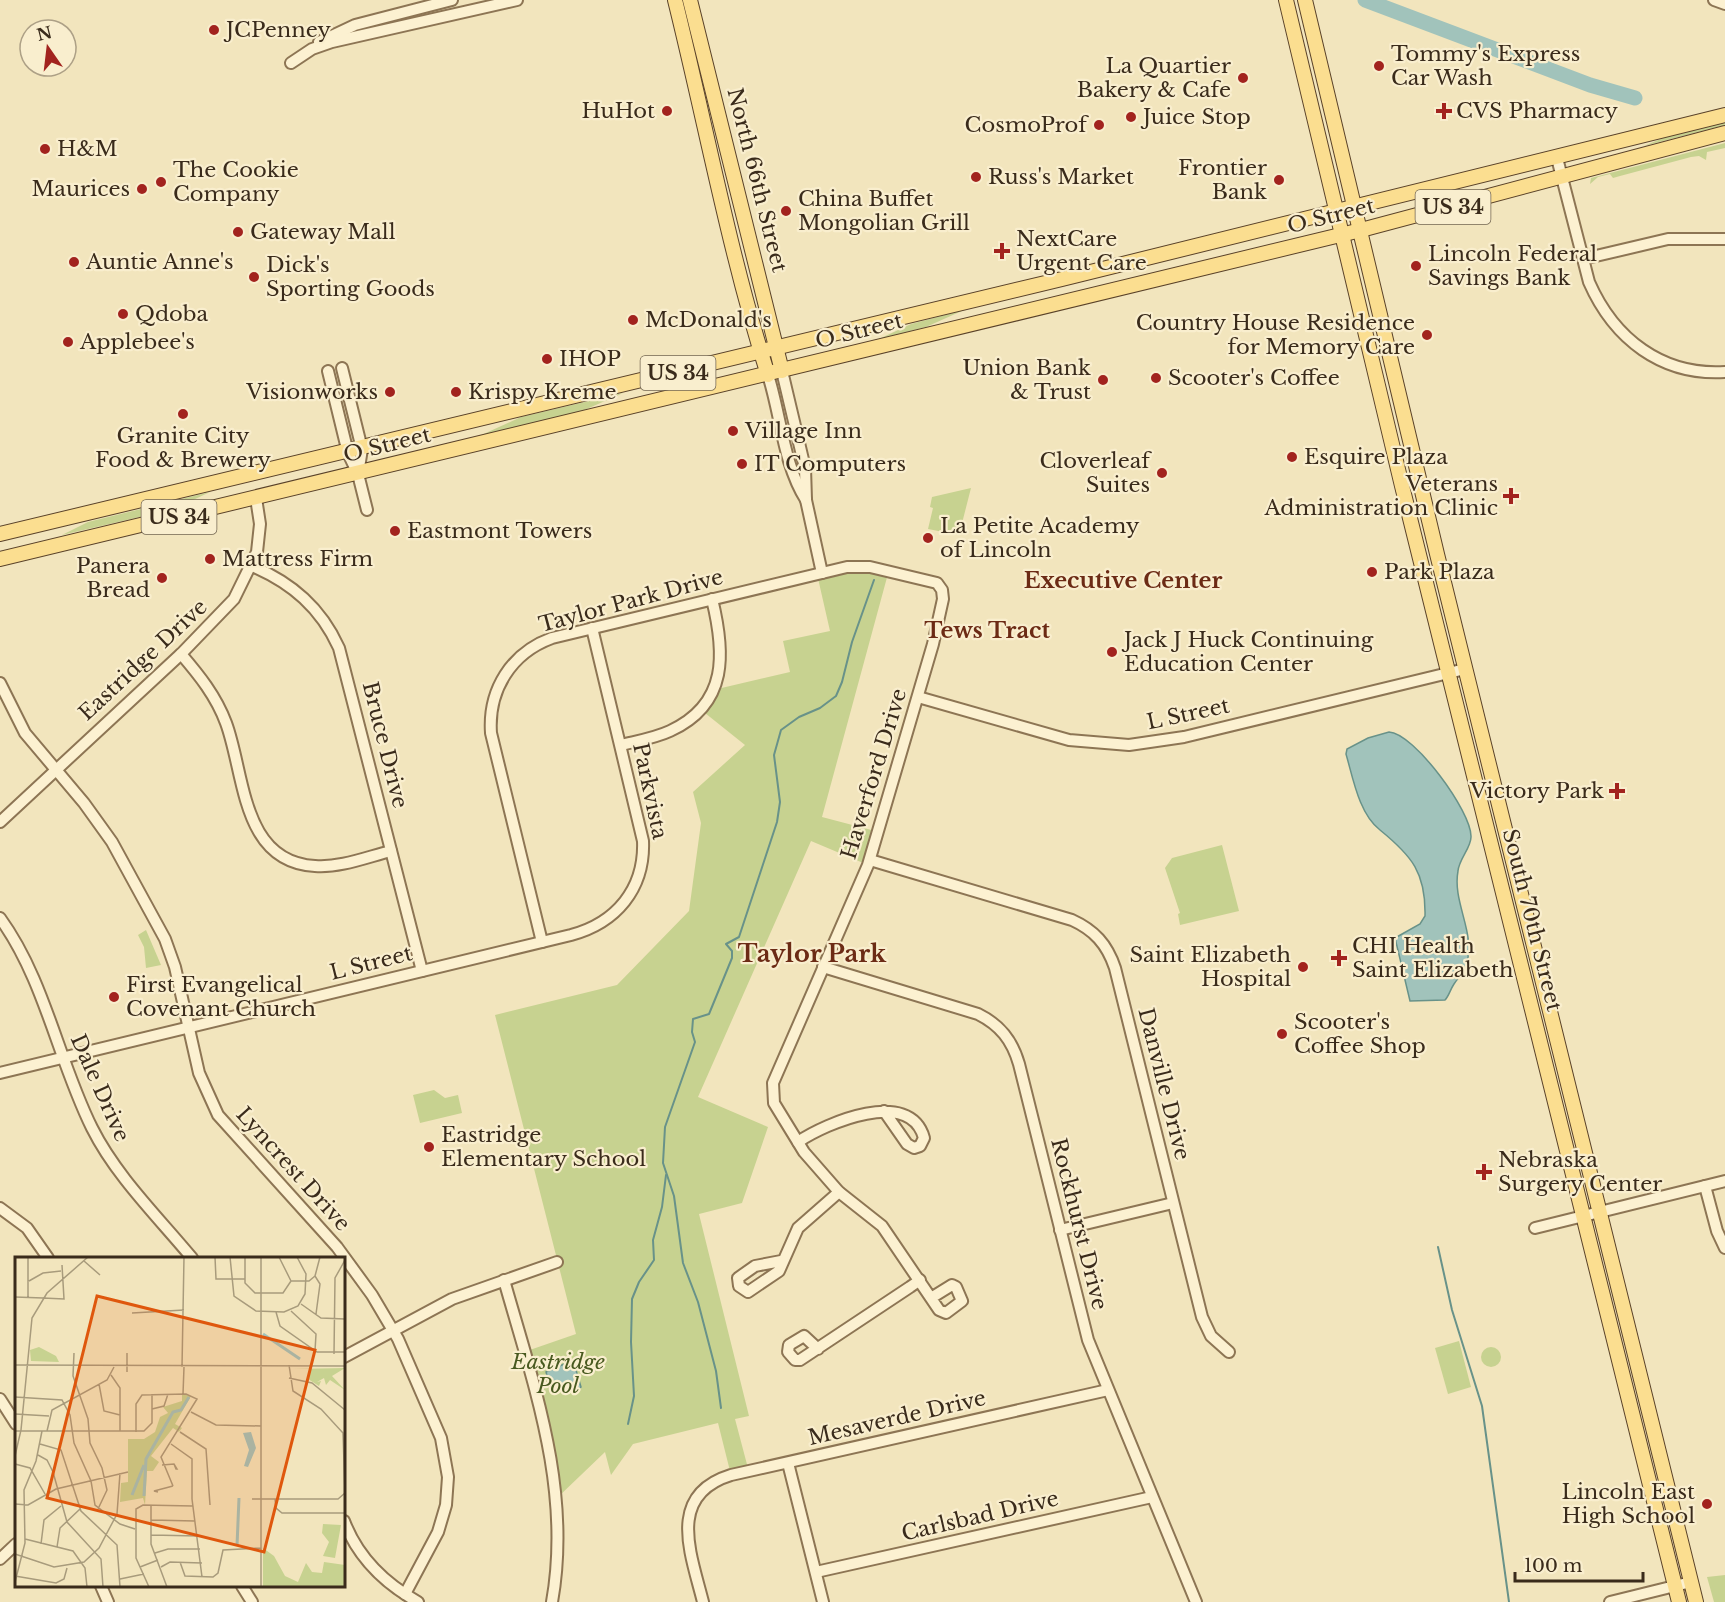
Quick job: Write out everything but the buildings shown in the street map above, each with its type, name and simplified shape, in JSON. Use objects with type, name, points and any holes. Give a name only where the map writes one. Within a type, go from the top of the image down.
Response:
[{"type":"main road","name":"North 66th Street","points":[[675,0],[768,375]]},
{"type":"main road","name":"North 66th Street","points":[[690,0],[782,372]]},
{"type":"main road","name":"South 70th Street","points":[[1286,0],[1402,486],[1679,1602]]},
{"type":"main road","name":"South 70th Street","points":[[1305,0],[1465,669],[1696,1602]]},
{"type":"main road","points":[[694,84],[706,106],[717,145],[729,156]]},
{"type":"main road","name":"O Street","points":[[0,534],[761,353],[1725,115]]},
{"type":"main road","name":"O Street","points":[[0,559],[1343,235],[1725,132]]},
{"type":"street","points":[[452,0],[333,33],[291,63],[312,49],[332,42],[517,0]]},
{"type":"street","points":[[1714,0],[1725,4]]},
{"type":"street","points":[[1557,158],[1583,259],[1597,299],[1618,330],[1638,348],[1676,367],[1700,372],[1725,372]]},
{"type":"street","points":[[1583,259],[1668,239],[1725,239]]},
{"type":"street","points":[[342,368],[362,449],[358,474]]},
{"type":"street","points":[[328,371],[348,453],[358,474],[367,510]]},
{"type":"street","points":[[782,372],[805,468],[806,500],[822,573]]},
{"type":"street","points":[[768,375],[794,477],[806,500]]},
{"type":"street","name":"Eastridge Drive","points":[[0,822],[181,654],[234,599],[252,566],[260,536],[256,498]]},
{"type":"street","name":"Bruce Drive","points":[[252,566],[299,593],[321,616],[335,640],[345,666],[422,971]]},
{"type":"street","name":"Taylor Park Drive","points":[[542,942],[492,740],[491,707],[503,678],[524,653],[546,641],[592,628],[847,567],[870,567],[929,579],[940,587]]},
{"type":"street","name":"Haverford Drive","points":[[798,1142],[774,1103],[775,1075],[870,860],[918,697],[943,599],[940,587]]},
{"type":"street","points":[[621,745],[675,729],[690,718],[709,696],[719,675],[722,655],[712,599]]},
{"type":"street","name":"Parkvista","points":[[542,942],[584,932],[606,921],[622,906],[637,881],[642,862],[643,841],[592,628]]},
{"type":"street","points":[[181,654],[204,682],[223,716],[250,816],[267,845],[293,861],[315,866],[330,866],[391,851]]},
{"type":"street","name":"L Street","points":[[918,697],[1069,740],[1129,745],[1171,740],[1465,669]]},
{"type":"street","name":"Lyncrest Drive","points":[[0,683],[25,733],[107,835],[165,939],[173,960],[202,1081],[218,1115],[343,1257]]},
{"type":"street","name":"Danville Drive","points":[[870,860],[1072,920],[1084,925],[1100,939],[1115,968],[1198,1306],[1211,1336],[1229,1352]]},
{"type":"street","name":"Dale Drive","points":[[0,918],[25,961],[102,1145],[191,1257]]},
{"type":"street","name":"L Street","points":[[0,1073],[542,942]]},
{"type":"street","name":"Rockhurst Drive","points":[[823,968],[978,1014],[1004,1033],[1019,1064],[1088,1340],[1197,1602]]},
{"type":"street","points":[[884,1111],[821,1129],[798,1142],[812,1162],[839,1192],[882,1226],[931,1298]]},
{"type":"street","points":[[1535,1228],[1725,1181]]},
{"type":"street","points":[[1705,1186],[1717,1231],[1725,1248]]},
{"type":"street","points":[[781,1261],[798,1228],[839,1192]]},
{"type":"street","points":[[1060,1230],[1173,1203]]},
{"type":"street","points":[[0,1208],[27,1228],[47,1257]]},
{"type":"street","name":"Lyncrest Drive","points":[[345,1260],[394,1330],[441,1438],[448,1477],[446,1505],[438,1532],[405,1594]]},
{"type":"street","points":[[345,1356],[452,1299],[557,1262]]},
{"type":"street","points":[[504,1280],[546,1431],[555,1479],[559,1543],[552,1602]]},
{"type":"street","points":[[818,1349],[920,1280]]},
{"type":"street","name":"Mesaverde Drive","points":[[703,1602],[687,1532],[690,1511],[700,1494],[720,1479],[1108,1390]]},
{"type":"street","points":[[0,1399],[15,1422]]},
{"type":"street","points":[[788,1462],[823,1602]]},
{"type":"street","name":"Carlsbad Drive","points":[[816,1572],[1152,1497]]},
{"type":"street","points":[[345,1523],[355,1545],[370,1566],[418,1602]]},
{"type":"street","points":[[0,1559],[15,1545]]},
{"type":"street","points":[[1610,1602],[1691,1582]]},
{"type":"street","points":[[101,1587],[108,1602]]},
{"type":"street","points":[[243,1587],[252,1602]]},
{"type":"green space","points":[[1725,121],[1725,125],[1644,146],[1670,135]]},
{"type":"green space","points":[[1725,143],[1725,148],[1707,152],[1706,160],[1699,156],[1691,157],[1613,178],[1610,174],[1598,177],[1590,184],[1591,178]]},
{"type":"green space","points":[[964,310],[926,327],[879,339],[911,324]]},
{"type":"green space","points":[[623,393],[580,412],[477,437],[521,417]]},
{"type":"green space","points":[[971,488],[959,535],[928,529],[933,508],[930,507],[932,497]]},
{"type":"green space","points":[[210,492],[174,509],[62,535],[88,522]]},
{"type":"green space","name":"Taylor Park","points":[[847,567],[889,570],[822,817],[879,832],[868,865],[811,841],[698,1097],[768,1127],[742,1203],[699,1214],[749,1416],[735,1419],[749,1472],[731,1475],[718,1423],[633,1444],[611,1475],[605,1452],[557,1498],[524,1352],[576,1334],[495,1015],[617,985],[689,911],[701,823],[693,792],[745,745],[700,709],[713,690],[790,672],[783,641],[830,631],[817,574]]},
{"type":"green space","points":[[1222,845],[1239,911],[1180,925],[1178,914],[1180,913],[1165,868],[1172,858]]},
{"type":"green space","points":[[146,930],[161,965],[146,968],[144,947],[138,935]]},
{"type":"green space","points":[[434,1090],[445,1098],[458,1095],[462,1113],[420,1123],[413,1095]]},
{"type":"green space","points":[[1459,1341],[1471,1387],[1448,1394],[1435,1348]]},
{"type":"green space","points":[[1491,1347],[1498,1350],[1501,1357],[1498,1364],[1491,1367],[1484,1364],[1481,1357],[1484,1350]]},
{"type":"green space","points":[[1725,1575],[1725,1602],[1714,1602],[1707,1577]]},
{"type":"water","points":[[1389,732],[1400,736],[1426,759],[1452,793],[1469,825],[1471,837],[1460,862],[1457,883],[1467,930],[1469,953],[1464,970],[1445,1000],[1410,1001],[1395,938],[1420,924],[1425,916],[1423,888],[1409,857],[1367,815],[1358,795],[1346,754],[1347,749],[1368,738]]},
{"type":"water","points":[[573,1360],[581,1387],[575,1392],[569,1385],[551,1390],[546,1372]]},
{"type":"waterway","points":[[1365,0],[1590,85],[1635,98]]},
{"type":"waterway","points":[[721,1408],[716,1371],[698,1302],[683,1263],[674,1196],[663,1163],[665,1127],[695,1042],[692,1032],[693,1019],[709,1014],[732,958],[732,951],[726,944],[739,937],[777,822],[780,802],[774,755],[781,730],[836,696],[874,580]]},
{"type":"waterway","points":[[628,1424],[634,1396],[631,1342],[632,1299],[639,1282],[654,1260],[653,1240],[662,1207],[666,1175]]},
{"type":"waterway","points":[[1438,1247],[1452,1310],[1482,1406],[1509,1602]]},
{"type":"place","name":"JCPenney","points":[[214,30]]},
{"type":"place","name":"Tommy's Express Car Wash","points":[[1379,66]]},
{"type":"place","name":"La Quartier Bakery & Cafe","points":[[1243,78]]},
{"type":"place","name":"HuHot","points":[[667,111]]},
{"type":"place","name":"CVS Pharmacy","points":[[1444,111]]},
{"type":"place","name":"Juice Stop","points":[[1131,117]]},
{"type":"place","name":"CosmoProf","points":[[1099,125]]},
{"type":"place","name":"H&M","points":[[45,149]]},
{"type":"place","name":"Russ's Market","points":[[976,177]]},
{"type":"place","name":"Frontier Bank","points":[[1279,180]]},
{"type":"place","name":"The Cookie Company","points":[[161,182]]},
{"type":"place","name":"Maurices","points":[[142,189]]},
{"type":"place","name":"China Buffet Mongolian Grill","points":[[786,211]]},
{"type":"place","name":"Gateway Mall","points":[[238,232]]},
{"type":"place","name":"NextCare Urgent Care","points":[[1002,251]]},
{"type":"place","name":"Auntie Anne's","points":[[74,262]]},
{"type":"place","name":"Lincoln Federal Savings Bank","points":[[1416,266]]},
{"type":"place","name":"Dick's Sporting Goods","points":[[254,277]]},
{"type":"place","name":"Qdoba","points":[[123,314]]},
{"type":"place","name":"McDonald's","points":[[633,320]]},
{"type":"place","name":"Country House Residence for Memory Care","points":[[1427,335]]},
{"type":"place","name":"Applebee's","points":[[68,342]]},
{"type":"place","name":"IHOP","points":[[547,359]]},
{"type":"place","name":"Scooter's Coffee","points":[[1156,378]]},
{"type":"place","name":"Union Bank & Trust","points":[[1103,380]]},
{"type":"place","name":"Visionworks","points":[[390,392]]},
{"type":"place","name":"Krispy Kreme","points":[[456,392]]},
{"type":"place","name":"Granite City Food & Brewery","points":[[183,414]]},
{"type":"place","name":"Village Inn","points":[[733,431]]},
{"type":"place","name":"Esquire Plaza","points":[[1292,457]]},
{"type":"place","name":"IT Computers","points":[[742,464]]},
{"type":"place","name":"Cloverleaf Suites","points":[[1162,473]]},
{"type":"place","name":"Veterans Administration Clinic","points":[[1511,496]]},
{"type":"place","name":"Eastmont Towers","points":[[395,531]]},
{"type":"place","name":"La Petite Academy of Lincoln","points":[[928,538]]},
{"type":"place","name":"Mattress Firm","points":[[210,559]]},
{"type":"place","name":"Park Plaza","points":[[1372,572]]},
{"type":"place","name":"Panera Bread","points":[[162,578]]},
{"type":"place","name":"Jack J Huck Continuing Education Center","points":[[1112,652]]},
{"type":"place","name":"Victory Park","points":[[1617,791]]},
{"type":"place","name":"CHI Health Saint Elizabeth","points":[[1339,958]]},
{"type":"place","name":"Saint Elizabeth Hospital","points":[[1303,967]]},
{"type":"place","name":"First Evangelical Covenant Church","points":[[114,997]]},
{"type":"place","name":"Scooter's Coffee Shop","points":[[1282,1034]]},
{"type":"place","name":"Eastridge Elementary School","points":[[429,1147]]},
{"type":"place","name":"Nebraska Surgery Center","points":[[1484,1172]]},
{"type":"place","name":"Lincoln East High School","points":[[1707,1504]]},
{"type":"district","name":"Executive Center","points":[[1123,580]]},
{"type":"district","name":"Tews Tract","points":[[987,630]]},
{"type":"district","name":"Taylor Park","points":[[812,954]]},
{"type":"park label","name":"Eastridge Pool","points":[[558,1374]]}]
